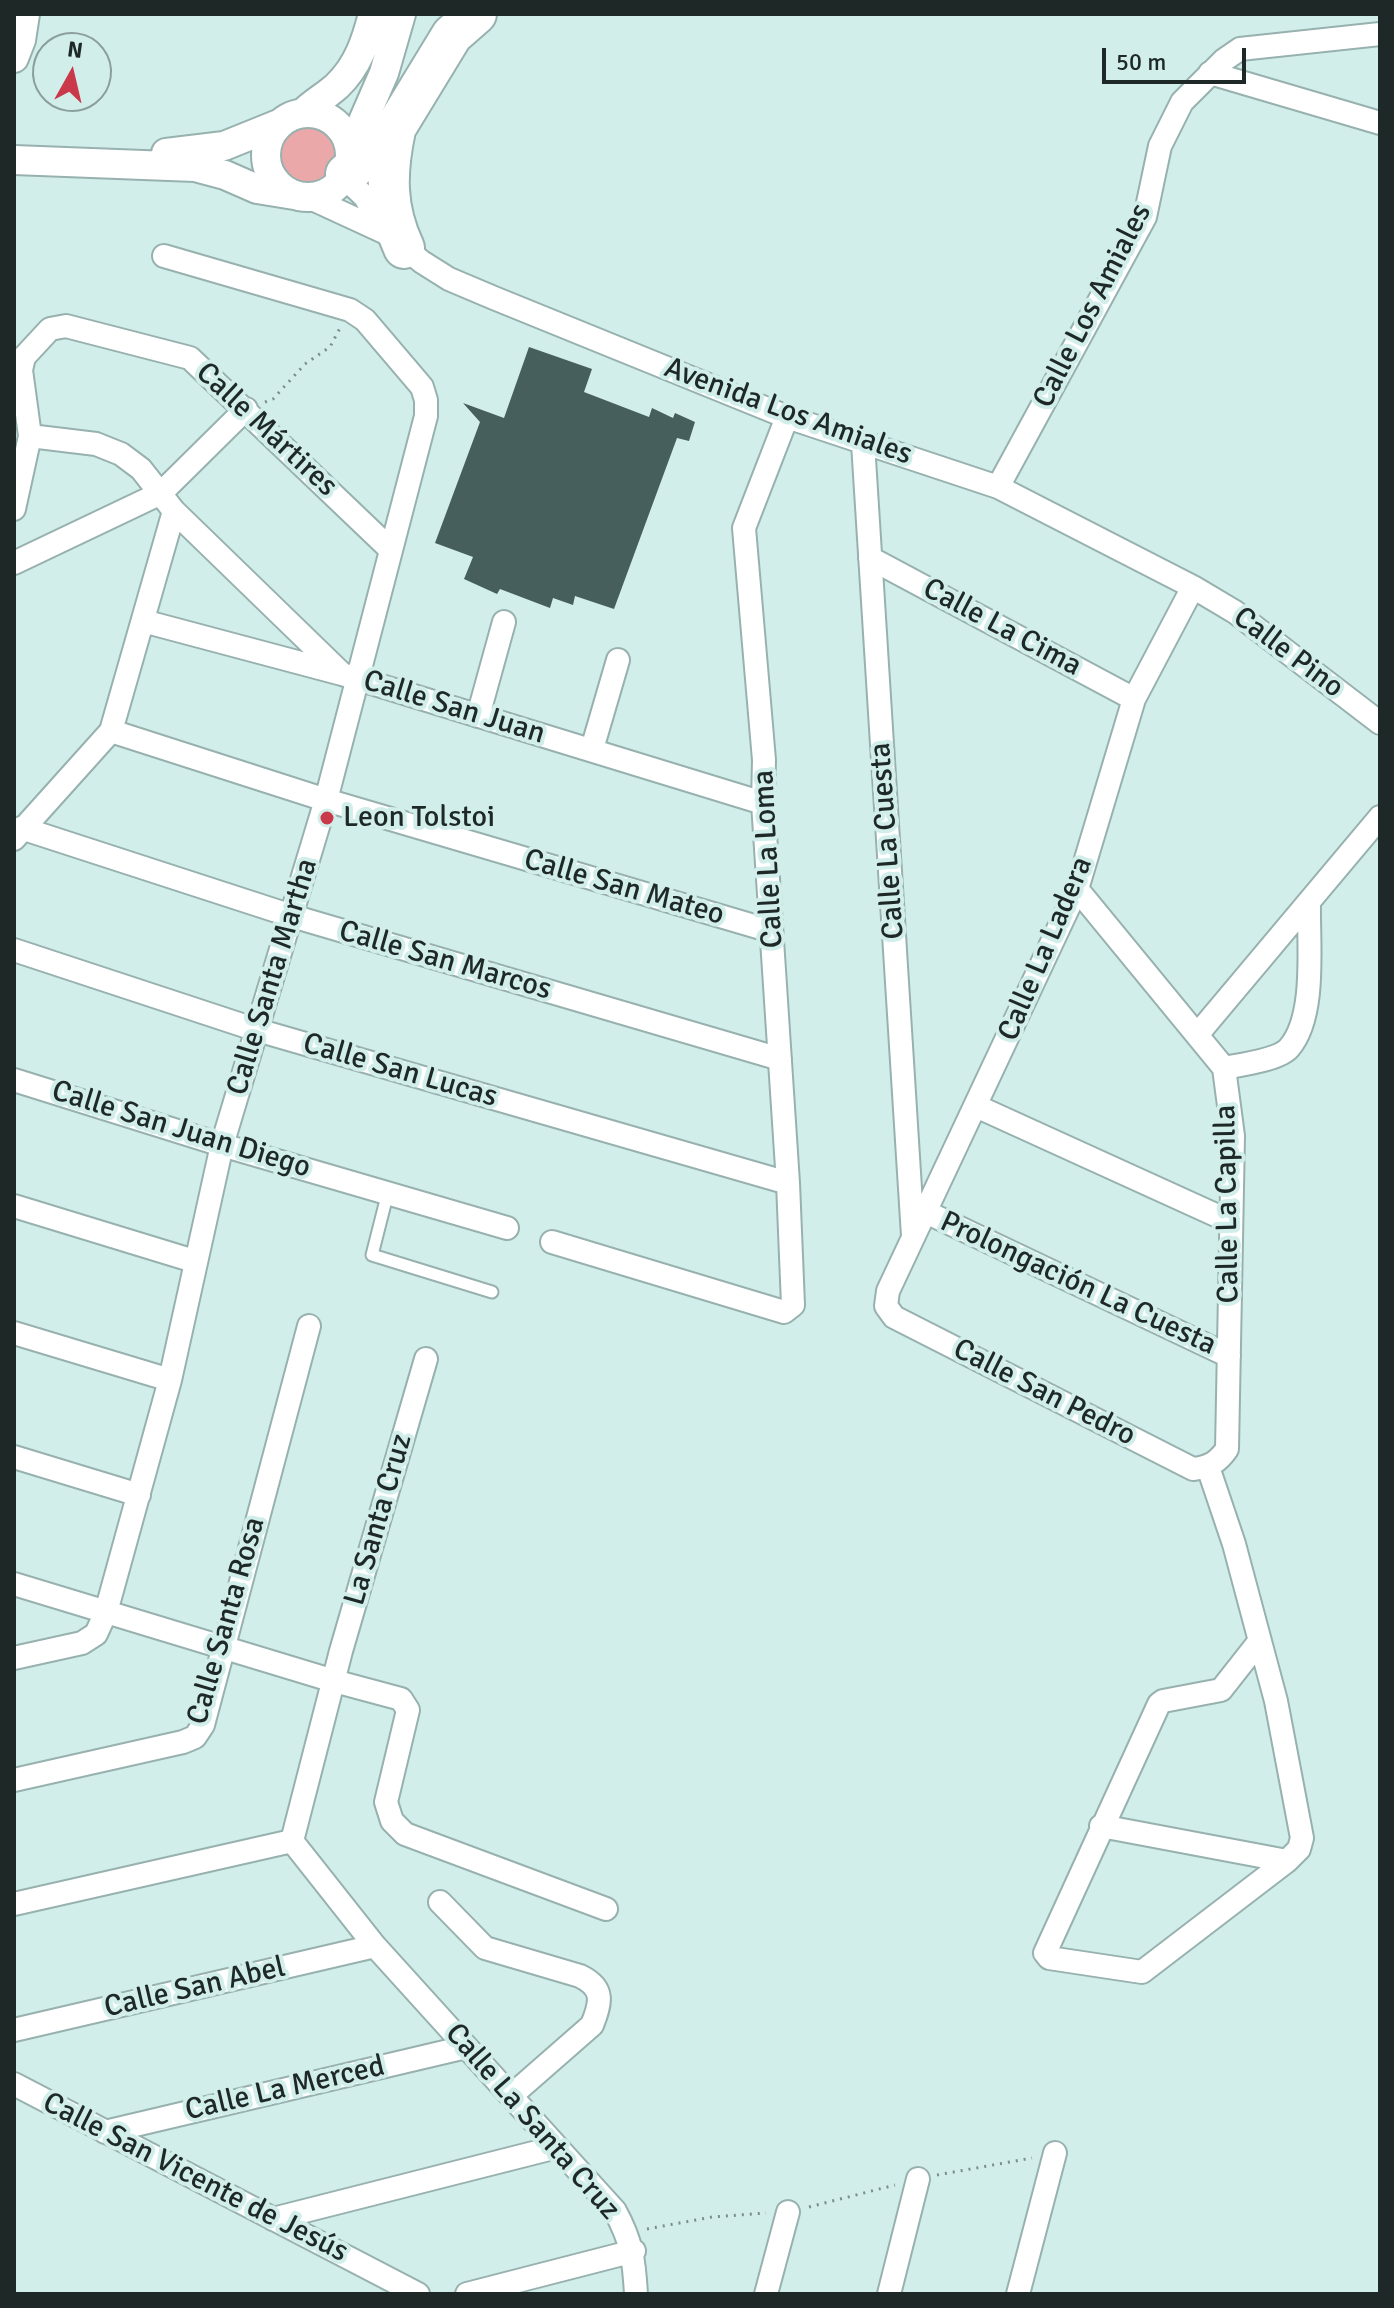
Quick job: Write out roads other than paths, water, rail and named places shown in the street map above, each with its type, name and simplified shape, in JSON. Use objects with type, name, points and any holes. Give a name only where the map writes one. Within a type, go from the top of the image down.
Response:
[{"type":"highway","points":[[346,167],[379,149],[395,130],[452,35],[476,14]]},
{"type":"highway","points":[[395,130],[389,165],[395,241]]},
{"type":"street","points":[[14,58],[21,40],[25,14]]},
{"type":"street","points":[[301,196],[283,189],[268,169],[267,144],[292,118],[340,83],[350,71],[366,42],[373,14]]},
{"type":"street","points":[[14,160],[195,167],[225,175],[257,189],[301,196],[322,194],[334,188],[346,167],[384,73],[401,14]]},
{"type":"street","name":"Calle Los Amiales","points":[[998,487],[1145,217],[1160,146],[1182,102],[1210,73],[1240,49],[1380,34]]},
{"type":"street","points":[[1210,73],[1380,123]]},
{"type":"street","points":[[14,150],[136,154],[178,152],[224,146],[292,118],[316,114],[329,119],[346,138],[346,167]]},
{"type":"street","name":"Avenida Los Amiales","points":[[346,167],[395,241]]},
{"type":"street","name":"Avenida Los Amiales","points":[[301,196],[395,241],[449,279],[787,417],[998,487],[1193,587]]},
{"type":"street","name":"Calle Santa Martha","points":[[14,1658],[82,1643],[96,1634],[106,1612],[170,1380],[222,1145],[326,800],[350,676],[391,550],[426,416],[422,387],[365,320],[350,310],[164,256]]},
{"type":"street","name":"Calle Mártires","points":[[30,436],[21,370],[24,357],[50,329],[66,326],[190,358],[391,550]]},
{"type":"street","points":[[18,834],[111,731],[143,621],[168,502],[246,409]]},
{"type":"street","name":"Calle La Loma","points":[[552,1242],[784,1312],[793,1305],[763,803],[764,760],[744,528],[787,417]]},
{"type":"street","points":[[14,509],[30,436],[96,444],[121,454],[141,469],[168,502],[350,676]]},
{"type":"street","name":"Calle La Cuesta","points":[[863,443],[913,1240]]},
{"type":"street","points":[[14,563],[168,502]]},
{"type":"street","name":"Calle La Cima","points":[[870,558],[1134,699]]},
{"type":"street","name":"Calle La Ladera","points":[[886,1306],[888,1291],[1077,889],[1134,699],[1193,587]]},
{"type":"street","name":"Calle Pino","points":[[1193,587],[1235,612],[1380,723]]},
{"type":"street","name":"Calle San Juan","points":[[143,621],[350,676],[763,803]]},
{"type":"street","points":[[478,716],[504,622]]},
{"type":"street","points":[[592,749],[618,660]]},
{"type":"street","name":"Calle San Mateo","points":[[111,731],[326,800],[771,931]]},
{"type":"street","points":[[1197,1035],[1380,817]]},
{"type":"street","name":"Calle San Marcos","points":[[18,834],[780,1059]]},
{"type":"street","name":"Calle La Capilla","points":[[1077,889],[1224,1068],[1233,1136],[1227,1449],[1220,1460],[1208,1467]]},
{"type":"street","points":[[1224,1068],[1275,1056],[1288,1050],[1294,1039],[1307,1003],[1309,902]]},
{"type":"street","name":"Calle San Lucas","points":[[14,950],[257,1030],[788,1183]]},
{"type":"street","name":"Calle San Juan Diego","points":[[14,1080],[222,1145],[507,1228]]},
{"type":"street","points":[[976,1106],[1231,1222]]},
{"type":"street","points":[[14,1206],[194,1261]]},
{"type":"street","name":"Prolongación La Cuesta","points":[[926,1212],[1229,1356]]},
{"type":"street","name":"Calle San Pedro","points":[[886,1306],[894,1317],[1193,1469],[1208,1467]]},
{"type":"street","name":"Calle Santa Rosa","points":[[14,1780],[183,1742],[195,1737],[203,1725],[309,1326]]},
{"type":"street","points":[[14,1333],[170,1380]]},
{"type":"street","name":"La Santa Cruz","points":[[334,1681],[426,1359]]},
{"type":"street","points":[[14,1457],[139,1495]]},
{"type":"street","points":[[1208,1467],[1234,1544],[1276,1701],[1302,1838],[1299,1849],[1142,1972],[1049,1958],[1045,1953],[1046,1946],[1159,1704],[1221,1690],[1258,1643]]},
{"type":"street","points":[[14,1584],[401,1699],[408,1710],[386,1802],[392,1821],[405,1834],[606,1909]]},
{"type":"street","points":[[14,1904],[292,1841],[334,1681]]},
{"type":"street","points":[[1101,1826],[1287,1861]]},
{"type":"street","name":"Calle La Santa Cruz","points":[[292,1841],[375,1946],[615,2211],[630,2242]]},
{"type":"street","points":[[440,1902],[485,1948],[593,1982],[600,1995],[592,2025],[512,2095]]},
{"type":"street","name":"Calle San Abel","points":[[14,2030],[375,1946]]},
{"type":"street","name":"Calle La Merced","points":[[105,2132],[466,2047]]},
{"type":"street","name":"Calle San Vicente de Jesús","points":[[14,2084],[418,2294]]},
{"type":"street","points":[[273,2219],[557,2147]]},
{"type":"street","points":[[1018,2294],[1055,2153]]},
{"type":"street","points":[[889,2294],[918,2179]]},
{"type":"street","points":[[766,2294],[788,2212]]},
{"type":"street","points":[[467,2294],[630,2242],[636,2294]]},
{"type":"lane","points":[[388,1192],[372,1255],[492,1292]]},
{"type":"place","name":"Leon Tolstoi","points":[[327,818]]}]
